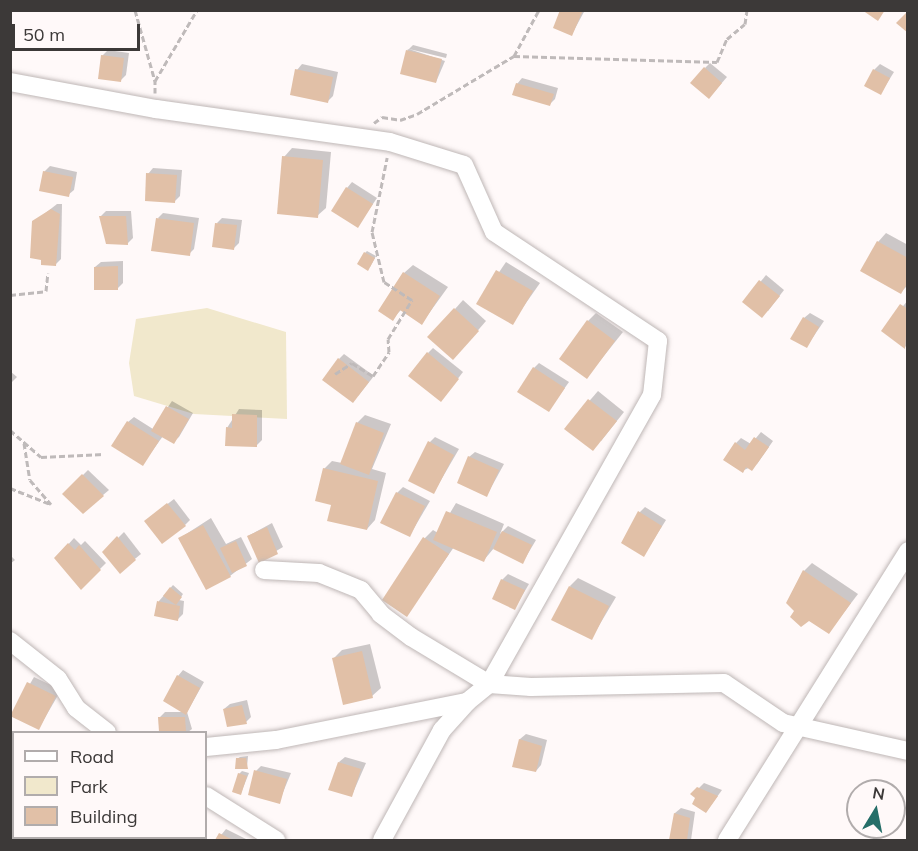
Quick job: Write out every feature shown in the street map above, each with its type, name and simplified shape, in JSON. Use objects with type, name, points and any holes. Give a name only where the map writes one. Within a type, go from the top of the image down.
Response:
[{"type":"street","points":[[10,82],[156,110],[390,142],[464,165],[494,231],[658,340],[652,395],[489,684],[467,702],[442,730],[382,840]]},
{"type":"street","points":[[727,840],[908,551]]},
{"type":"street","points":[[264,570],[319,573],[361,590],[381,614],[411,637],[489,684],[531,687],[724,683],[783,723],[801,724],[908,751]]},
{"type":"street","points":[[10,641],[58,679],[76,708],[106,731]]},
{"type":"street","points":[[207,747],[276,740],[467,702]]},
{"type":"street","points":[[207,797],[276,840]]},
{"type":"path","points":[[135,10],[155,81],[156,110]]},
{"type":"path","points":[[155,81],[197,10]]},
{"type":"path","points":[[355,137],[382,117],[400,120],[417,114],[514,56],[539,10]]},
{"type":"path","points":[[514,56],[717,62],[728,39],[745,24],[747,10]]},
{"type":"path","points":[[335,374],[352,363],[373,376],[389,352],[388,339],[412,300],[384,282],[372,232],[390,142]]},
{"type":"path","points":[[10,295],[46,291],[48,273]]},
{"type":"path","points":[[10,430],[41,458],[104,454]]},
{"type":"path","points":[[10,488],[51,504],[30,480],[24,442]]},
{"type":"green space","points":[[207,308],[286,332],[287,419],[194,414],[134,396],[129,363],[136,319]]},
{"type":"building","points":[[560,10],[583,10],[572,36],[553,28]]},
{"type":"building","points":[[862,10],[885,10],[878,21]]},
{"type":"building","points":[[908,11],[908,33],[896,23]]},
{"type":"building","points":[[406,50],[442,59],[436,83],[400,74]]},
{"type":"building","points":[[101,55],[124,58],[121,82],[98,79]]},
{"type":"building","points":[[704,67],[722,83],[709,99],[690,83]]},
{"type":"building","points":[[295,69],[333,77],[328,103],[290,95]]},
{"type":"building","points":[[873,69],[890,78],[881,95],[864,86]]},
{"type":"building","points":[[516,83],[554,94],[550,106],[512,95]]},
{"type":"building","points":[[282,156],[323,160],[318,218],[277,214]]},
{"type":"building","points":[[43,171],[73,177],[69,197],[39,191]]},
{"type":"building","points":[[146,173],[177,175],[175,203],[145,201]]},
{"type":"building","points":[[346,187],[373,204],[358,228],[331,211]]},
{"type":"building","points":[[51,209],[60,214],[56,266],[41,265],[41,260],[30,258],[32,221]]},
{"type":"building","points":[[99,216],[126,216],[128,245],[106,244]]},
{"type":"building","points":[[156,218],[194,223],[190,256],[151,251]]},
{"type":"building","points":[[215,223],[237,225],[234,250],[212,247]]},
{"type":"building","points":[[877,241],[908,258],[908,282],[901,294],[860,271]]},
{"type":"building","points":[[364,252],[375,258],[368,271],[357,264]]},
{"type":"building","points":[[118,266],[118,290],[94,290],[94,267]]},
{"type":"building","points":[[496,270],[533,291],[513,325],[476,304]]},
{"type":"building","points":[[403,272],[440,296],[422,325],[400,310],[393,321],[378,311]]},
{"type":"building","points":[[759,280],[780,296],[762,318],[742,302]]},
{"type":"building","points":[[900,304],[908,309],[905,349],[881,331]]},
{"type":"building","points":[[454,308],[479,331],[453,360],[427,337]]},
{"type":"building","points":[[803,317],[819,327],[807,348],[790,339]]},
{"type":"building","points":[[587,320],[615,341],[587,379],[559,359]]},
{"type":"building","points":[[427,352],[459,379],[441,402],[408,376]]},
{"type":"building","points":[[338,358],[369,382],[353,403],[322,380]]},
{"type":"building","points":[[533,367],[565,388],[549,412],[517,392]]},
{"type":"building","points":[[588,399],[617,421],[593,451],[564,429]]},
{"type":"building","points":[[166,406],[189,419],[174,444],[151,431]]},
{"type":"building","points":[[232,414],[257,415],[257,447],[225,446],[226,427],[232,428]]},
{"type":"building","points":[[127,421],[159,441],[143,466],[111,446]]},
{"type":"building","points":[[356,422],[384,433],[369,475],[340,464]]},
{"type":"building","points":[[754,437],[769,447],[752,471],[746,467],[743,473],[723,460],[735,442],[745,450]]},
{"type":"building","points":[[428,441],[454,455],[434,494],[408,481]]},
{"type":"building","points":[[468,456],[499,470],[487,497],[457,483]]},
{"type":"building","points":[[323,468],[378,481],[367,530],[327,521],[331,505],[315,501]]},
{"type":"building","points":[[82,474],[104,496],[83,514],[62,494]]},
{"type":"building","points":[[396,492],[425,506],[410,537],[380,523]]},
{"type":"building","points":[[167,503],[186,526],[162,544],[144,521]]},
{"type":"building","points":[[446,511],[497,532],[484,562],[433,540]]},
{"type":"building","points":[[638,511],[662,526],[644,557],[621,543]]},
{"type":"building","points":[[203,525],[231,577],[206,590],[178,538]]},
{"type":"building","points":[[267,527],[278,554],[259,563],[247,536]]},
{"type":"building","points":[[502,531],[532,545],[523,564],[493,549]]},
{"type":"building","points":[[117,536],[136,560],[120,574],[102,552]]},
{"type":"building","points":[[423,537],[449,554],[407,617],[382,600]]},
{"type":"building","points":[[236,541],[247,566],[232,573],[220,548]]},
{"type":"building","points":[[68,543],[75,550],[79,545],[101,570],[81,590],[54,558]]},
{"type":"building","points":[[803,570],[851,603],[829,634],[809,621],[801,627],[790,617],[794,611],[786,603]]},
{"type":"building","points":[[501,579],[525,590],[515,610],[492,599]]},
{"type":"building","points":[[569,586],[609,606],[592,640],[551,620]]},
{"type":"building","points":[[170,587],[182,597],[176,605],[163,596]]},
{"type":"building","points":[[157,601],[180,606],[178,621],[154,616]]},
{"type":"building","points":[[362,651],[373,698],[343,705],[332,658]]},
{"type":"building","points":[[177,675],[200,688],[186,715],[163,701]]},
{"type":"building","points":[[27,682],[56,696],[39,730],[10,716]]},
{"type":"building","points":[[242,705],[247,724],[227,727],[223,709]]},
{"type":"building","points":[[158,717],[185,717],[186,731],[159,731]]},
{"type":"building","points":[[519,739],[542,746],[536,772],[512,767]]},
{"type":"building","points":[[236,758],[246,758],[248,769],[235,769]]},
{"type":"building","points":[[338,762],[361,769],[352,797],[328,790]]},
{"type":"building","points":[[254,770],[287,779],[280,804],[248,795]]},
{"type":"building","points":[[238,773],[247,776],[241,795],[232,792]]},
{"type":"building","points":[[697,787],[718,796],[706,813],[692,804],[695,798],[690,794]]},
{"type":"building","points":[[674,813],[690,818],[687,840],[669,840]]},
{"type":"building","points":[[219,833],[233,840],[215,840]]}]
